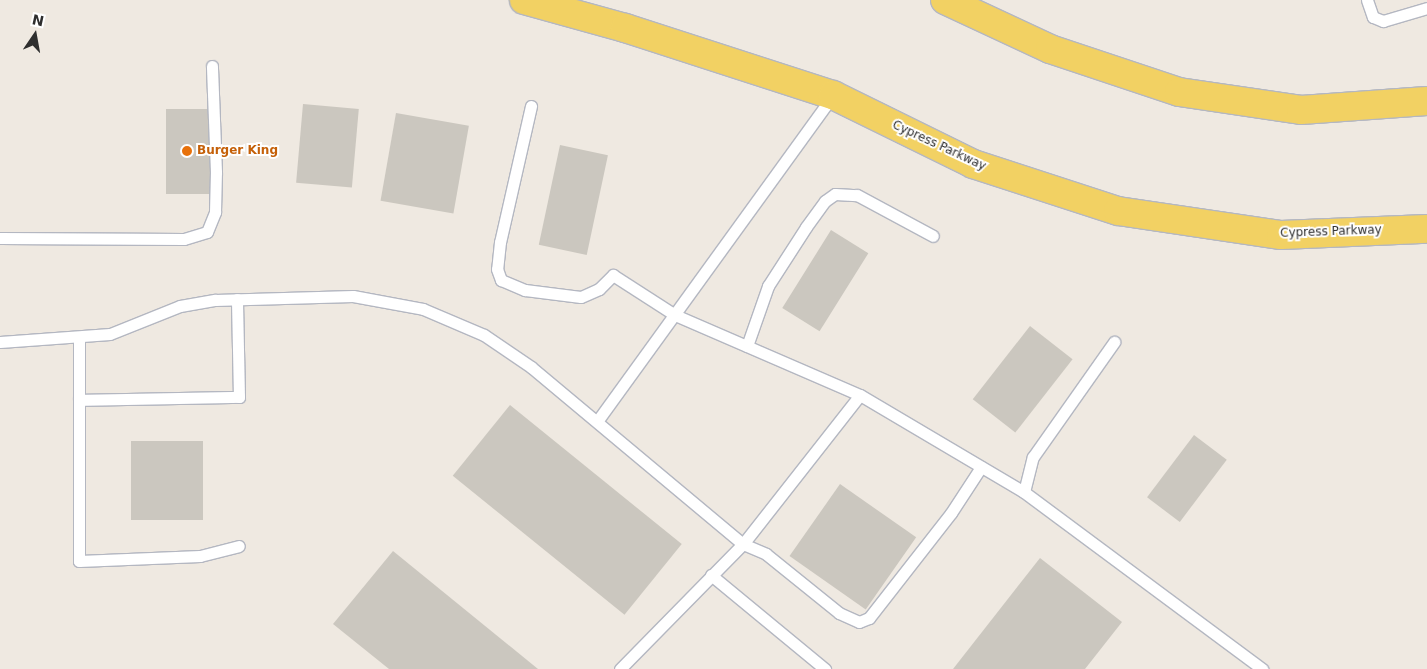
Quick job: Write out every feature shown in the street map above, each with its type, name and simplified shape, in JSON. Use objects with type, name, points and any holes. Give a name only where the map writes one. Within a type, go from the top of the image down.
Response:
[{"type":"main road","name":"Cypress Parkway","points":[[524,0],[833,95],[973,164],[1118,211],[1281,235],[1427,229]]},
{"type":"main road","points":[[945,0],[1050,49],[1179,92],[1301,110],[1427,101]]},
{"type":"lane","points":[[1367,0],[1373,16],[1383,20],[1427,8]]},
{"type":"lane","points":[[0,238],[184,239],[207,232],[215,212],[216,172],[212,66]]},
{"type":"lane","points":[[598,420],[676,315],[833,95]]},
{"type":"lane","points":[[531,106],[497,269],[501,280],[525,290],[581,297],[599,289],[613,275],[676,315],[860,395],[1024,492],[1262,669]]},
{"type":"lane","points":[[747,346],[768,286],[806,227],[825,201],[835,194],[857,195],[933,236]]},
{"type":"lane","points":[[0,342],[79,339],[110,334],[180,306],[237,299],[353,296],[423,309],[484,335],[598,420],[743,544],[766,554],[846,618],[864,621],[951,513],[981,467]]},
{"type":"lane","points":[[79,400],[239,397],[237,299]]},
{"type":"lane","points":[[79,339],[79,561],[200,556],[239,546]]},
{"type":"lane","points":[[1024,492],[1033,457],[1114,342]]},
{"type":"lane","points":[[620,669],[743,544],[860,395]]},
{"type":"lane","points":[[712,575],[825,669]]},
{"type":"building","points":[[303,104],[359,109],[352,188],[296,183]]},
{"type":"building","name":"Burger King","points":[[166,109],[212,109],[212,194],[166,194]]},
{"type":"building","points":[[396,113],[469,126],[453,213],[381,201]]},
{"type":"building","points":[[560,145],[608,155],[587,255],[539,245]]},
{"type":"building","points":[[831,230],[868,253],[820,331],[782,308]]},
{"type":"building","points":[[1030,326],[1073,359],[1015,433],[973,399]]},
{"type":"building","points":[[510,405],[682,544],[624,615],[453,476]]},
{"type":"building","points":[[1194,435],[1227,460],[1180,522],[1147,497]]},
{"type":"building","points":[[131,441],[203,441],[203,520],[131,520]]},
{"type":"building","points":[[840,484],[916,537],[866,609],[790,556]]},
{"type":"building","points":[[393,551],[538,669],[389,669],[333,624]]},
{"type":"building","points":[[1040,558],[1122,622],[1085,669],[953,669]]},
{"type":"place","name":"Burger King","points":[[187,151]]}]
